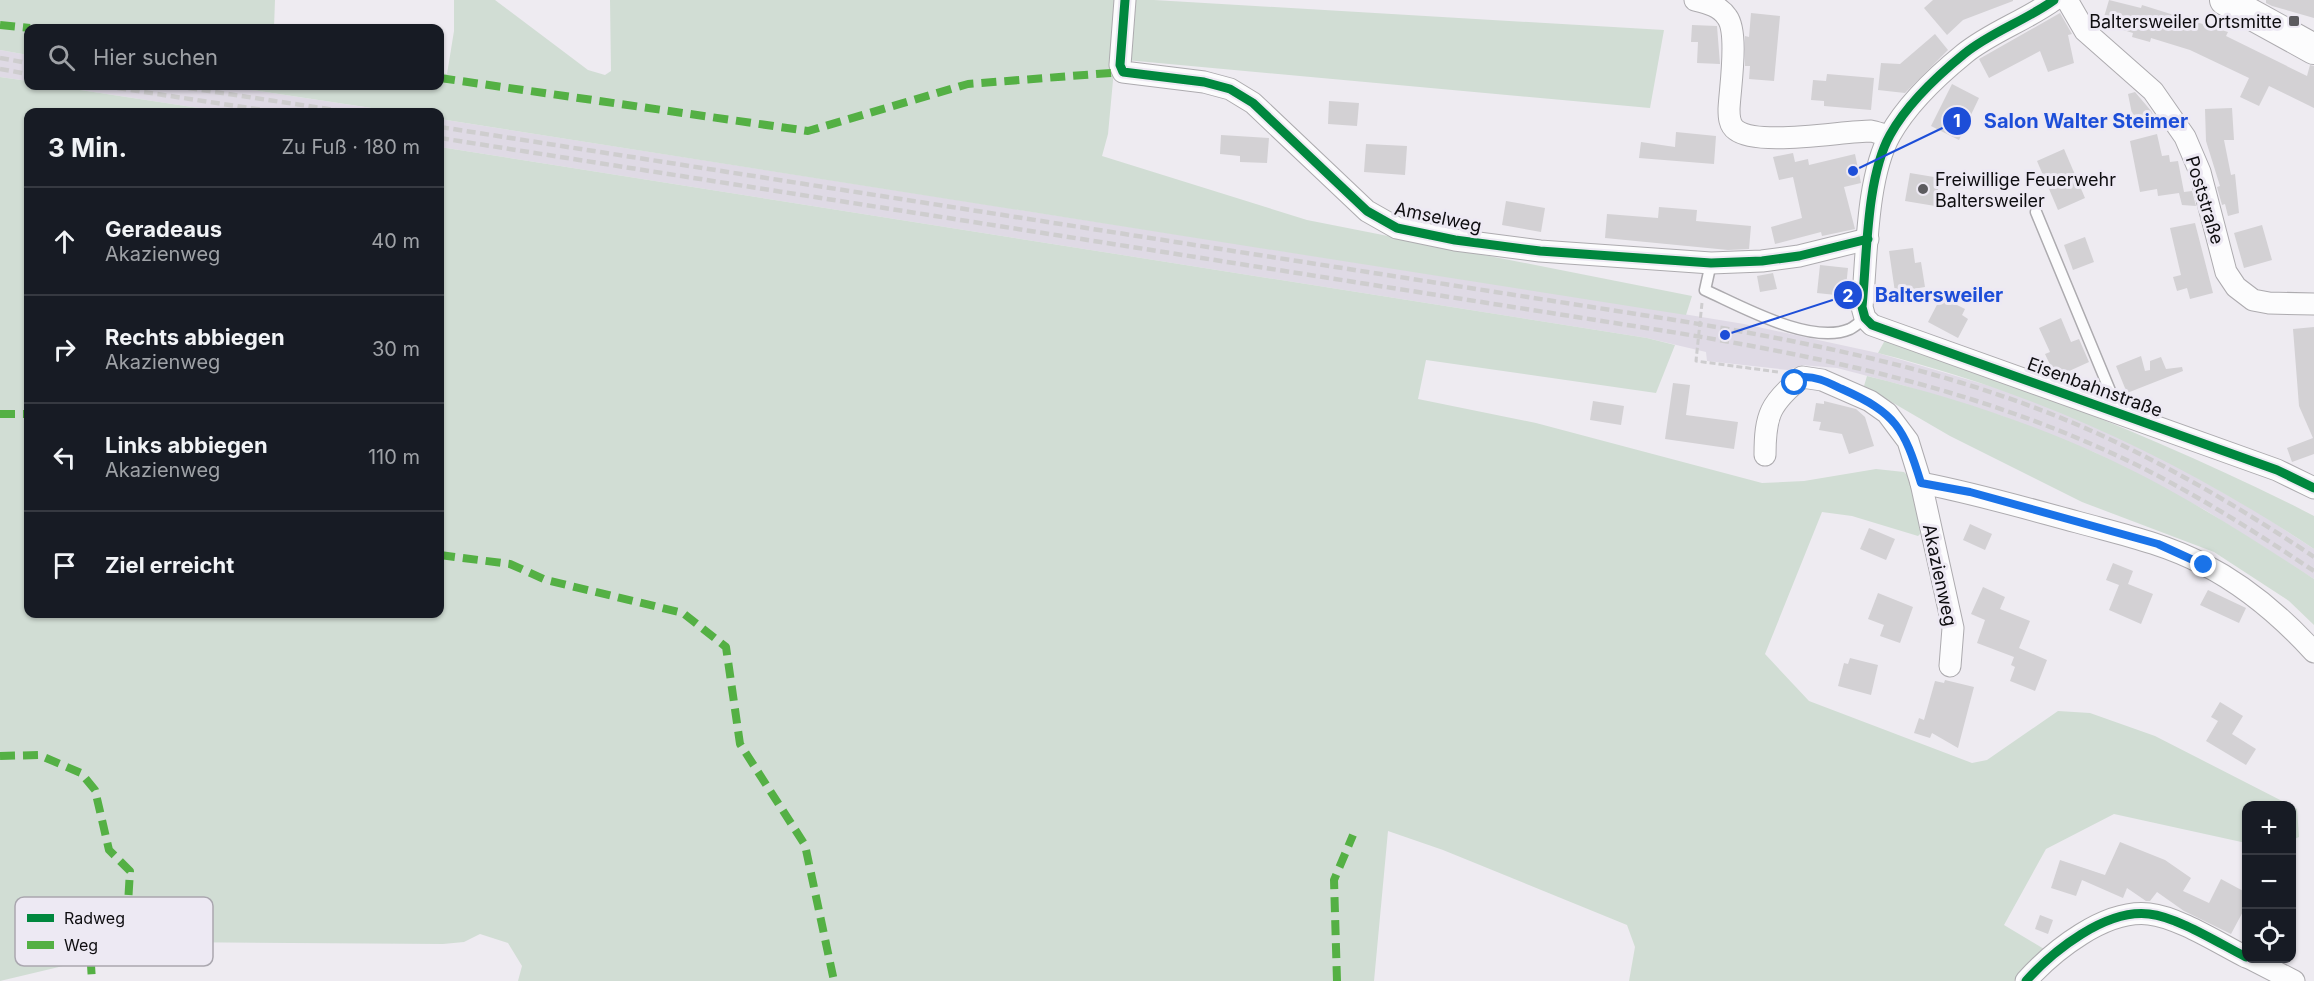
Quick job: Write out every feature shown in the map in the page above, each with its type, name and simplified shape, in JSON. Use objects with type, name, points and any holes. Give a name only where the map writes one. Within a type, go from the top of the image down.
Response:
[{"type":"main road","points":[[2234,2],[2314,49]]},
{"type":"street","name":"Amselweg","points":[[1125,0],[1120,65],[1123,72],[1204,82],[1238,94],[1253,103],[1367,212],[1397,228],[1455,240],[1540,251],[1711,263],[1762,261],[1799,256],[1868,238]]},
{"type":"street","points":[[1695,0],[1716,6],[1727,16],[1733,29],[1729,121],[1735,130],[1752,136],[1836,135],[1872,131],[1889,136]]},
{"type":"street","points":[[1865,318],[1862,307],[1872,196],[1889,136],[1928,89],[1964,54],[1993,33],[2041,10],[2054,0]]},
{"type":"street","name":"Poststraße","points":[[2067,0],[2085,31],[2153,91],[2185,137],[2200,172],[2226,272],[2236,287],[2253,300],[2269,303],[2314,304]]},
{"type":"street","name":"Eisenbahnstraße","points":[[1865,318],[1872,325],[2277,470],[2314,488]]},
{"type":"street","points":[[1765,455],[1765,423],[1768,412],[1802,377]]},
{"type":"street","name":"Akazienweg","points":[[1802,377],[1822,380],[1870,401],[1887,413],[1908,441],[1921,483],[1953,628],[1950,666]]},
{"type":"street","points":[[1921,483],[1970,492],[2158,544],[2204,565],[2247,593],[2298,634],[2314,652]]},
{"type":"street","points":[[2026,981],[2045,960],[2074,938],[2110,921],[2136,914],[2151,914],[2178,924],[2242,955]]},
{"type":"street","points":[[2258,963],[2294,981]]},
{"type":"lane","points":[[2036,212],[2113,398],[2112,410]]},
{"type":"lane","points":[[1711,263],[1705,290],[1780,323],[1832,333],[1850,329],[1865,318]]},
{"type":"path","points":[[1705,290],[1696,361],[1802,377]]},
{"type":"shaded area","points":[[0,0],[275,0],[274,24],[24,24],[24,54],[0,50]]},
{"type":"shaded area","points":[[454,0],[495,0],[588,70],[605,75],[611,71],[610,0],[1154,0],[1664,30],[1650,108],[1115,59],[1108,134],[1102,156],[1307,220],[1692,296],[1686,315],[444,120],[444,108],[371,108],[252,90],[444,90],[444,74],[447,74],[454,31]]},
{"type":"shaded area","points":[[0,50],[24,54],[24,80],[0,77]]},
{"type":"shaded area","points":[[0,77],[24,80],[24,90],[80,90],[199,108],[24,108],[24,618],[444,618],[444,148],[1647,338],[1675,345],[1656,393],[1426,360],[1418,399],[1536,423],[1762,483],[1804,481],[1876,469],[1904,472],[1909,477],[1921,533],[1918,536],[1852,516],[1822,512],[1765,654],[1809,701],[1972,763],[1987,760],[2058,711],[2090,713],[2155,736],[2282,801],[2242,801],[2242,842],[2114,814],[2046,849],[2004,925],[2044,949],[2014,981],[1629,981],[1635,947],[1627,925],[1443,850],[1388,831],[1374,981],[518,981],[522,966],[508,943],[480,934],[464,942],[443,944],[213,942],[213,897],[15,897],[15,966],[63,966],[0,981]]},
{"type":"shaded area","points":[[80,90],[252,90],[371,108],[199,108]]},
{"type":"shaded area","points":[[444,120],[1653,309],[1744,324],[1878,353],[2010,392],[2106,430],[2172,463],[2262,515],[2314,549],[2314,579],[2205,510],[2096,453],[2002,416],[1902,385],[1837,368],[1802,365],[1788,370],[1707,361],[1706,352],[1647,338],[444,148]]},
{"type":"shaded area","points":[[1895,338],[2160,443],[2314,516],[2314,549],[2210,485],[2104,432],[1994,388],[1878,353],[1884,342]]},
{"type":"shaded area","points":[[1867,376],[1925,391],[2012,419],[2096,453],[2180,496],[2314,579],[2314,625],[2289,601],[2214,552],[2082,502],[1950,436],[1864,386]]},
{"type":"shaded area","points":[[2296,808],[2297,809],[2299,837],[2296,838]]},
{"type":"building","points":[[1933,0],[2013,1],[1963,20],[1947,35],[1924,8]]},
{"type":"building","points":[[2109,0],[2141,8],[2142,5],[2228,32],[2226,36],[2307,76],[2310,65],[2314,66],[2314,108],[2269,86],[2259,106],[2240,97],[2249,78],[2190,50],[2151,38],[2150,42],[2132,37],[2133,33],[2113,27],[2116,20],[2104,17]]},
{"type":"building","points":[[2266,0],[2314,0],[2314,18],[2272,6],[2266,3]]},
{"type":"building","points":[[1751,13],[1780,16],[1774,81],[1749,79],[1750,66],[1745,66],[1745,36],[1749,37]]},
{"type":"building","points":[[2060,13],[2072,34],[2068,35],[2074,63],[2048,72],[2040,51],[1989,78],[1979,59]]},
{"type":"building","points":[[1692,25],[1717,26],[1720,64],[1697,63],[1698,42],[1691,42]]},
{"type":"building","points":[[1935,34],[1948,50],[1905,93],[1878,90],[1881,63],[1900,64]]},
{"type":"building","points":[[1827,74],[1874,78],[1871,110],[1824,106],[1824,101],[1811,100],[1813,80],[1826,81]]},
{"type":"building","points":[[1952,84],[1979,98],[1959,140],[1931,126]]},
{"type":"building","points":[[2135,92],[2152,112],[2155,123],[2133,119],[2128,94]]},
{"type":"building","points":[[1329,101],[1359,103],[1357,126],[1328,124]]},
{"type":"building","points":[[2232,108],[2234,140],[2224,140],[2231,175],[2235,174],[2239,213],[2228,216],[2225,204],[2222,205],[2217,187],[2220,186],[2206,141],[2205,109]]},
{"type":"building","points":[[1676,132],[1716,136],[1714,164],[1639,158],[1641,142],[1675,147]]},
{"type":"building","points":[[2157,134],[2162,156],[2169,155],[2170,162],[2178,161],[2184,192],[2192,191],[2196,206],[2182,205],[2179,193],[2158,196],[2157,189],[2140,192],[2130,141]]},
{"type":"building","points":[[1221,135],[1269,138],[1267,163],[1240,162],[1240,156],[1220,154]]},
{"type":"building","points":[[1366,144],[1407,146],[1405,175],[1364,172]]},
{"type":"building","points":[[2064,149],[2085,198],[2058,210],[2037,161]]},
{"type":"building","points":[[1793,153],[1795,162],[1808,159],[1809,165],[1855,154],[1861,183],[1844,187],[1855,229],[1822,236],[1821,232],[1775,244],[1771,227],[1802,218],[1793,177],[1779,180],[1773,157]]},
{"type":"building","name":"Freiwillige Feuerwehr Baltersweiler","points":[[1910,173],[1940,178],[1935,206],[1905,201]]},
{"type":"building","points":[[1506,201],[1545,208],[1541,232],[1502,225]]},
{"type":"building","points":[[1659,207],[1697,210],[1696,221],[1751,226],[1749,249],[1728,250],[1605,238],[1607,214],[1658,218]]},
{"type":"building","points":[[2195,223],[2213,293],[2190,299],[2187,288],[2177,291],[2173,277],[2181,275],[2170,228]]},
{"type":"building","points":[[2262,225],[2272,260],[2244,268],[2234,233]]},
{"type":"building","points":[[2085,237],[2094,262],[2073,270],[2064,245]]},
{"type":"building","points":[[1913,248],[1915,263],[1921,262],[1925,287],[1895,292],[1889,251]]},
{"type":"building","points":[[1820,265],[1848,268],[1845,296],[1817,293]]},
{"type":"building","points":[[1773,273],[1777,289],[1760,292],[1757,276]]},
{"type":"building","points":[[1941,297],[1965,309],[1962,315],[1968,319],[1958,338],[1928,322]]},
{"type":"building","points":[[2061,318],[2071,342],[2079,339],[2089,362],[2056,377],[2045,354],[2050,352],[2039,328]]},
{"type":"building","points":[[2314,327],[2314,454],[2292,462],[2287,448],[2313,438],[2299,406],[2293,329]]},
{"type":"building","points":[[2141,356],[2145,371],[2150,370],[2150,361],[2161,357],[2166,369],[2182,367],[2183,371],[2127,393],[2116,366]]},
{"type":"building","points":[[1673,383],[1690,385],[1686,415],[1738,422],[1734,449],[1665,439]]},
{"type":"building","points":[[1593,401],[1624,406],[1621,425],[1590,420]]},
{"type":"building","points":[[1824,401],[1856,409],[1865,417],[1874,446],[1849,454],[1842,434],[1819,430],[1821,422],[1813,421],[1816,403],[1824,404]]},
{"type":"building","points":[[1970,524],[1992,534],[1985,550],[1963,540]]},
{"type":"building","points":[[1869,528],[1895,539],[1886,560],[1860,549]]},
{"type":"building","points":[[2113,563],[2133,571],[2128,584],[2153,594],[2141,624],[2109,610],[2119,585],[2106,580]]},
{"type":"building","points":[[1983,587],[2005,597],[2000,609],[2030,621],[2019,648],[2047,660],[2035,691],[2010,681],[2015,667],[2011,665],[2014,657],[1977,643],[1985,620],[1971,614]]},
{"type":"building","points":[[2208,590],[2246,608],[2239,623],[2200,605]]},
{"type":"building","points":[[1878,593],[1913,607],[1900,643],[1880,636],[1884,625],[1868,619]]},
{"type":"building","points":[[1850,658],[1878,665],[1871,695],[1838,686],[1844,663],[1848,664]]},
{"type":"building","points":[[1945,680],[1974,687],[1958,748],[1932,733],[1930,738],[1914,733],[1919,718],[1924,720],[1935,681],[1944,683]]},
{"type":"building","points":[[2220,702],[2243,716],[2232,734],[2256,749],[2246,765],[2206,741],[2218,721],[2211,717]]},
{"type":"building","points":[[2120,842],[2165,860],[2191,878],[2183,891],[2209,903],[2221,879],[2242,890],[2242,913],[2231,934],[2184,911],[2157,892],[2150,901],[2146,901],[2127,888],[2123,898],[2082,880],[2076,896],[2051,888],[2060,860],[2105,875]]},
{"type":"building","points":[[2040,915],[2053,920],[2048,934],[2035,929]]},
{"type":"railway","points":[[0,58],[24,62]]},
{"type":"railway","points":[[0,69],[24,73]]},
{"type":"railway","points":[[130,90],[250,108]]},
{"type":"railway","points":[[202,90],[321,108]]},
{"type":"railway","points":[[444,128],[1681,321],[1843,352],[1950,379],[2054,415],[2105,437],[2212,493],[2314,557]]},
{"type":"railway","points":[[444,139],[1678,333],[1785,352],[1891,376],[1996,407],[2098,447],[2209,504],[2314,571]]},
{"type":"marked path","points":[[0,25],[24,27]]},
{"type":"marked path","points":[[444,79],[808,131],[968,84],[1123,72]]},
{"type":"marked path","points":[[0,414],[24,414]]},
{"type":"marked path","points":[[444,556],[510,564],[546,580],[683,613],[726,647],[740,744],[805,845],[834,981]]},
{"type":"marked path","points":[[0,756],[39,755],[81,773],[95,790],[109,850],[130,871],[128,897]]},
{"type":"marked path","points":[[1337,981],[1334,880],[1353,835]]},
{"type":"marked path","points":[[91,966],[92,981]]},
{"type":"cycle path","points":[[1125,0],[1120,65],[1123,72],[1204,82],[1230,89],[1253,103],[1367,211],[1397,228],[1455,240],[1540,251],[1711,263],[1762,261],[1799,256],[1868,239]]},
{"type":"cycle path","points":[[2054,0],[1985,39],[1964,54],[1923,92],[1890,135],[1882,153],[1872,195],[1862,307],[1865,318],[1872,325],[2277,470],[2314,488]]},
{"type":"cycle path","points":[[2026,981],[2050,957],[2081,934],[2115,918],[2132,914],[2149,914],[2173,920],[2242,955]]},
{"type":"place","name":"Baltersweiler Ortsmitte","points":[[2294,21]]},
{"type":"place","name":"Salon Walter Steimer","points":[[1853,171]]},
{"type":"place","name":"Freiwillige Feuerwehr Baltersweiler","points":[[1923,189]]},
{"type":"place","name":"Baltersweiler","points":[[1725,335]]},
{"type":"route","points":[[1795,383],[1802,377],[1822,380],[1870,401],[1887,413],[1908,441],[1921,483],[1970,492],[2158,544],[2204,565]]}]
